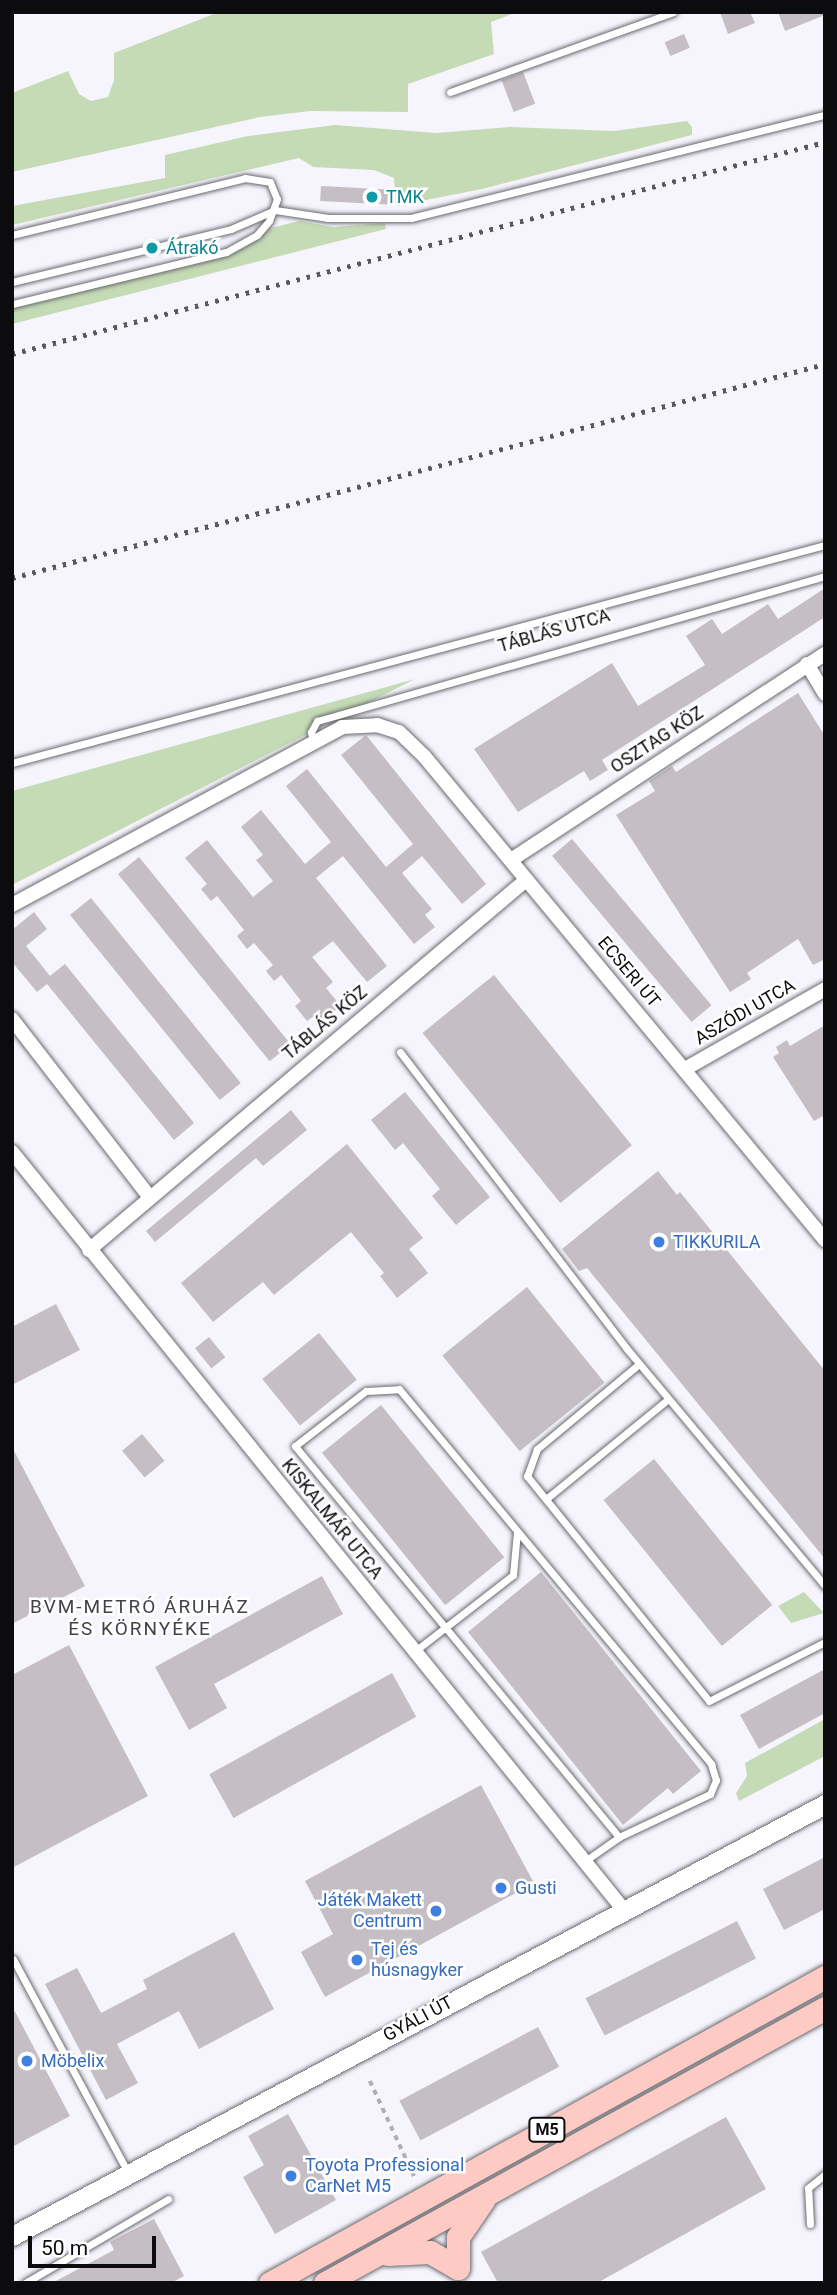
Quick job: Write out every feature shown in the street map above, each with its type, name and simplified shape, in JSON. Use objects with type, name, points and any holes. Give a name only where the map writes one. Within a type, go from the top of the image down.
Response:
[{"type":"main road","name":"M5","points":[[270,2283],[825,1977]]},
{"type":"main road","name":"M5","points":[[326,2283],[825,2008]]},
{"type":"main road","points":[[462,2275],[458,2237],[487,2194]]},
{"type":"main road","points":[[377,2255],[430,2252],[462,2275]]},
{"type":"street","name":"OSZTAG KÖZ","points":[[511,860],[825,654]]},
{"type":"street","points":[[807,664],[825,694]]},
{"type":"street","name":"TÁBLÁS UTCA","points":[[12,905],[313,742],[358,723],[399,732]]},
{"type":"street","name":"ECSERI ÚT","points":[[399,732],[511,860],[825,1240]]},
{"type":"street","name":"TÁBLÁS KÖZ","points":[[89,1250],[149,1196],[526,880]]},
{"type":"street","name":"ASZÓDI UTCA","points":[[685,1069],[825,989]]},
{"type":"street","points":[[12,1019],[149,1196]]},
{"type":"street","name":"KISKALMÁR UTCA","points":[[12,1152],[622,1909]]},
{"type":"street","name":"GYÁLI ÚT","points":[[12,2236],[622,1909],[825,1804]]},
{"type":"lane","points":[[450,92],[673,12]]},
{"type":"lane","points":[[12,282],[231,229],[275,210],[328,218],[411,218],[825,115]]},
{"type":"lane","points":[[12,235],[245,178],[271,182],[277,199],[275,210],[257,235],[226,252],[12,304]]},
{"type":"lane","points":[[12,763],[825,545]]},
{"type":"lane","name":"TÁBLÁS UTCA","points":[[313,742],[311,732],[317,721],[825,576]]},
{"type":"lane","points":[[400,1052],[639,1364],[825,1586]]},
{"type":"lane","points":[[639,1364],[537,1450],[527,1476],[709,1701],[825,1642]]},
{"type":"lane","points":[[585,1861],[619,1837],[710,1794],[716,1780],[711,1764],[399,1389],[366,1391],[295,1447],[619,1837]]},
{"type":"lane","points":[[546,1499],[668,1399]]},
{"type":"lane","points":[[415,1651],[445,1625],[513,1575],[517,1532]]},
{"type":"lane","points":[[13,1959],[129,2174]]},
{"type":"lane","points":[[810,2224],[808,2188],[825,2174]]},
{"type":"lane","points":[[24,2283],[168,2199]]},
{"type":"path","points":[[370,2081],[420,2188]]},
{"type":"green space","points":[[219,12],[517,12],[491,22],[494,54],[408,84],[408,112],[310,111],[260,117],[12,172],[12,93],[68,71],[79,94],[91,101],[108,97],[114,80],[114,53]]},
{"type":"green space","points":[[687,121],[692,127],[692,135],[482,189],[396,206],[394,178],[374,170],[313,167],[299,158],[12,225],[12,206],[165,178],[165,155],[248,136],[335,125],[436,133],[510,127],[614,131]]},
{"type":"green space","points":[[299,221],[333,227],[385,223],[386,229],[12,324],[12,308],[228,255],[271,228]]},
{"type":"green space","points":[[415,679],[311,732],[12,885],[12,791]]},
{"type":"green space","points":[[804,1592],[824,1613],[791,1623],[778,1606]]},
{"type":"green space","points":[[825,1719],[825,1756],[739,1801],[736,1793],[747,1776],[745,1763]]},
{"type":"building","points":[[720,12],[750,12],[755,23],[728,34]]},
{"type":"building","points":[[778,12],[825,12],[825,15],[785,31]]},
{"type":"building","points":[[684,34],[690,48],[671,56],[665,42]]},
{"type":"building","points":[[523,72],[535,104],[514,112],[502,80]]},
{"type":"building","points":[[321,186],[388,190],[387,204],[320,201]]},
{"type":"building","points":[[825,588],[825,617],[602,760],[608,770],[590,781],[584,771],[518,812],[474,749],[612,663],[638,706],[705,665],[686,636],[712,619],[722,634],[768,604],[778,619]]},
{"type":"building","points":[[798,693],[825,736],[825,959],[813,965],[798,939],[747,973],[751,979],[730,992],[616,815],[655,791],[649,781],[672,766],[676,772]]},
{"type":"building","points":[[366,735],[486,884],[462,904],[422,856],[402,873],[432,909],[425,915],[435,927],[414,944],[343,856],[316,878],[387,966],[367,982],[333,941],[312,957],[333,982],[326,988],[341,1006],[319,1023],[314,1016],[307,1021],[295,1006],[301,1001],[281,975],[274,981],[266,971],[273,965],[254,943],[247,949],[237,936],[244,930],[217,896],[211,901],[201,889],[207,884],[185,858],[207,840],[253,897],[273,881],[256,860],[263,855],[241,827],[261,810],[305,864],[331,842],[286,786],[307,769],[386,867],[413,844],[341,755]]},
{"type":"building","points":[[572,839],[711,1005],[692,1022],[552,856]]},
{"type":"building","points":[[139,857],[291,1044],[270,1061],[118,874]]},
{"type":"building","points":[[91,898],[241,1083],[220,1100],[70,915]]},
{"type":"building","points":[[34,912],[47,929],[26,946],[50,976],[65,964],[194,1123],[174,1140],[47,984],[37,992],[12,962],[12,930]]},
{"type":"building","points":[[494,975],[632,1145],[560,1203],[423,1033]]},
{"type":"building","points":[[825,1025],[825,1115],[814,1121],[773,1057],[779,1053],[776,1047],[787,1040],[790,1046]]},
{"type":"building","points":[[405,1092],[490,1197],[456,1225],[432,1196],[440,1189],[403,1143],[395,1150],[371,1120]]},
{"type":"building","points":[[291,1110],[307,1130],[263,1166],[256,1158],[155,1242],[146,1231]]},
{"type":"building","points":[[347,1144],[423,1238],[409,1249],[428,1273],[397,1298],[380,1276],[384,1273],[351,1232],[274,1295],[263,1282],[213,1322],[181,1283]]},
{"type":"building","points":[[658,1171],[677,1195],[680,1192],[825,1371],[825,1559],[587,1268],[579,1271],[562,1249]]},
{"type":"building","points":[[527,1287],[604,1383],[520,1451],[442,1356]]},
{"type":"building","points":[[56,1304],[80,1350],[12,1385],[12,1327]]},
{"type":"building","points":[[319,1333],[357,1380],[300,1426],[262,1379]]},
{"type":"building","points":[[209,1337],[225,1357],[211,1369],[195,1348]]},
{"type":"building","points":[[381,1405],[504,1557],[445,1605],[322,1453]]},
{"type":"building","points":[[142,1434],[164,1461],[145,1478],[122,1451]]},
{"type":"building","points":[[12,1447],[85,1586],[12,1624]]},
{"type":"building","points":[[654,1459],[772,1605],[722,1646],[603,1500]]},
{"type":"building","points":[[541,1572],[701,1771],[673,1794],[668,1788],[623,1825],[468,1632]]},
{"type":"building","points":[[322,1576],[343,1614],[214,1684],[227,1708],[189,1730],[155,1667]]},
{"type":"building","points":[[69,1645],[148,1796],[12,1868],[12,1675]]},
{"type":"building","points":[[825,1669],[825,1713],[759,1749],[740,1715]]},
{"type":"building","points":[[392,1673],[416,1717],[233,1818],[209,1774]]},
{"type":"building","points":[[481,1785],[534,1883],[325,1997],[301,1952],[333,1934],[305,1881]]},
{"type":"building","points":[[825,1857],[825,1909],[784,1930],[763,1889]]},
{"type":"building","points":[[737,1921],[756,1958],[605,2036],[586,1998]]},
{"type":"building","points":[[234,1932],[274,2009],[199,2049],[179,2011],[117,2044],[138,2083],[106,2100],[45,1984],[77,1968],[101,2013],[147,1989],[143,1980]]},
{"type":"building","name":"Möbelix","points":[[12,2006],[70,2116],[12,2147]]},
{"type":"building","points":[[538,2027],[559,2067],[421,2140],[399,2101]]},
{"type":"building","points":[[288,2114],[336,2200],[275,2234],[243,2177],[264,2165],[248,2136]]},
{"type":"building","points":[[726,2117],[766,2189],[597,2283],[498,2283],[481,2252]]},
{"type":"building","points":[[154,2219],[184,2276],[171,2283],[52,2283],[114,2250],[110,2242]]},
{"type":"railway","points":[[12,354],[825,142]]},
{"type":"railway","points":[[12,578],[825,364]]},
{"type":"place","name":"TMK","points":[[372,197]]},
{"type":"place","name":"Átrakó","points":[[152,248]]},
{"type":"place","name":"TIKKURILA","points":[[659,1242]]},
{"type":"place","name":"Gusti","points":[[501,1888]]},
{"type":"place","name":"Játék Makett Centrum","points":[[436,1911]]},
{"type":"place","name":"Tej és húsnagyker","points":[[357,1960]]},
{"type":"place","name":"Möbelix","points":[[27,2061]]},
{"type":"place","name":"Toyota Professional CarNet M5","points":[[291,2176]]},
{"type":"district","name":"BVM-METRÓ ÁRUHÁZ ÉS KÖRNYÉKE","points":[[140,1618]]}]
